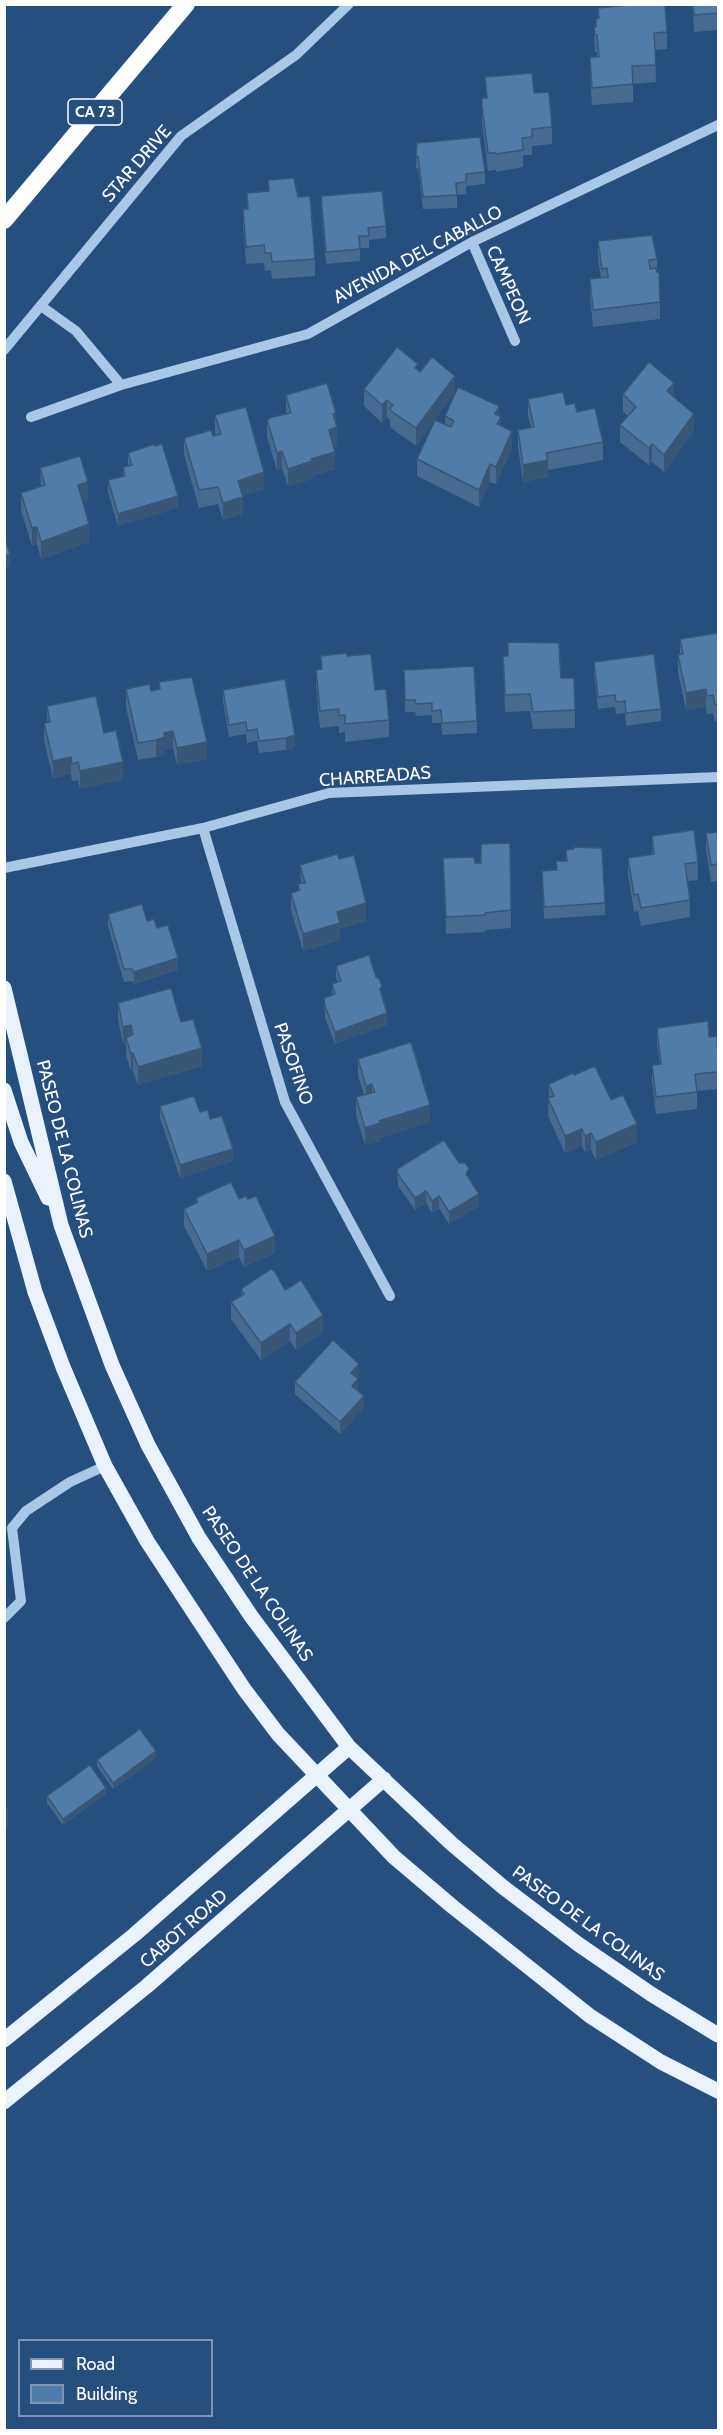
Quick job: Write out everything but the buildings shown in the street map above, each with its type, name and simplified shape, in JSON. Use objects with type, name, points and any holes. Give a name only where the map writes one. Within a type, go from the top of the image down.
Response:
[{"type":"highway","name":"CA 73","points":[[4,219],[186,4]]},
{"type":"main road","name":"PASEO DE LA COLINAS","points":[[4,988],[60,1225],[117,1375],[148,1445],[188,1518],[251,1616],[349,1747],[452,1844],[522,1902],[578,1944],[642,1988],[718,2035]]},
{"type":"main road","points":[[4,1090],[21,1142],[60,1225]]},
{"type":"main road","points":[[4,1181],[35,1292],[63,1367],[105,1466],[147,1540],[244,1689],[278,1734],[394,1857],[453,1907],[590,2016],[661,2062],[718,2091]]},
{"type":"main road","name":"CABOT ROAD","points":[[4,2040],[134,1935],[349,1747]]},
{"type":"main road","name":"CABOT ROAD","points":[[4,2102],[147,1986],[384,1779]]},
{"type":"street","name":"STAR DRIVE","points":[[4,350],[181,136],[296,55],[349,4]]},
{"type":"street","name":"AVENIDA DEL CABALLO","points":[[31,417],[122,385],[308,334],[472,242],[718,125]]},
{"type":"street","name":"CAMPEON","points":[[472,242],[515,341]]},
{"type":"street","points":[[41,306],[76,331],[122,385]]},
{"type":"street","name":"CHARREADAS","points":[[4,868],[203,828],[329,793],[718,777]]},
{"type":"street","name":"PASOFINO","points":[[203,828],[285,1102],[390,1296]]},
{"type":"street","points":[[4,1618],[21,1601],[12,1528],[26,1511],[61,1488],[105,1466]]}]
